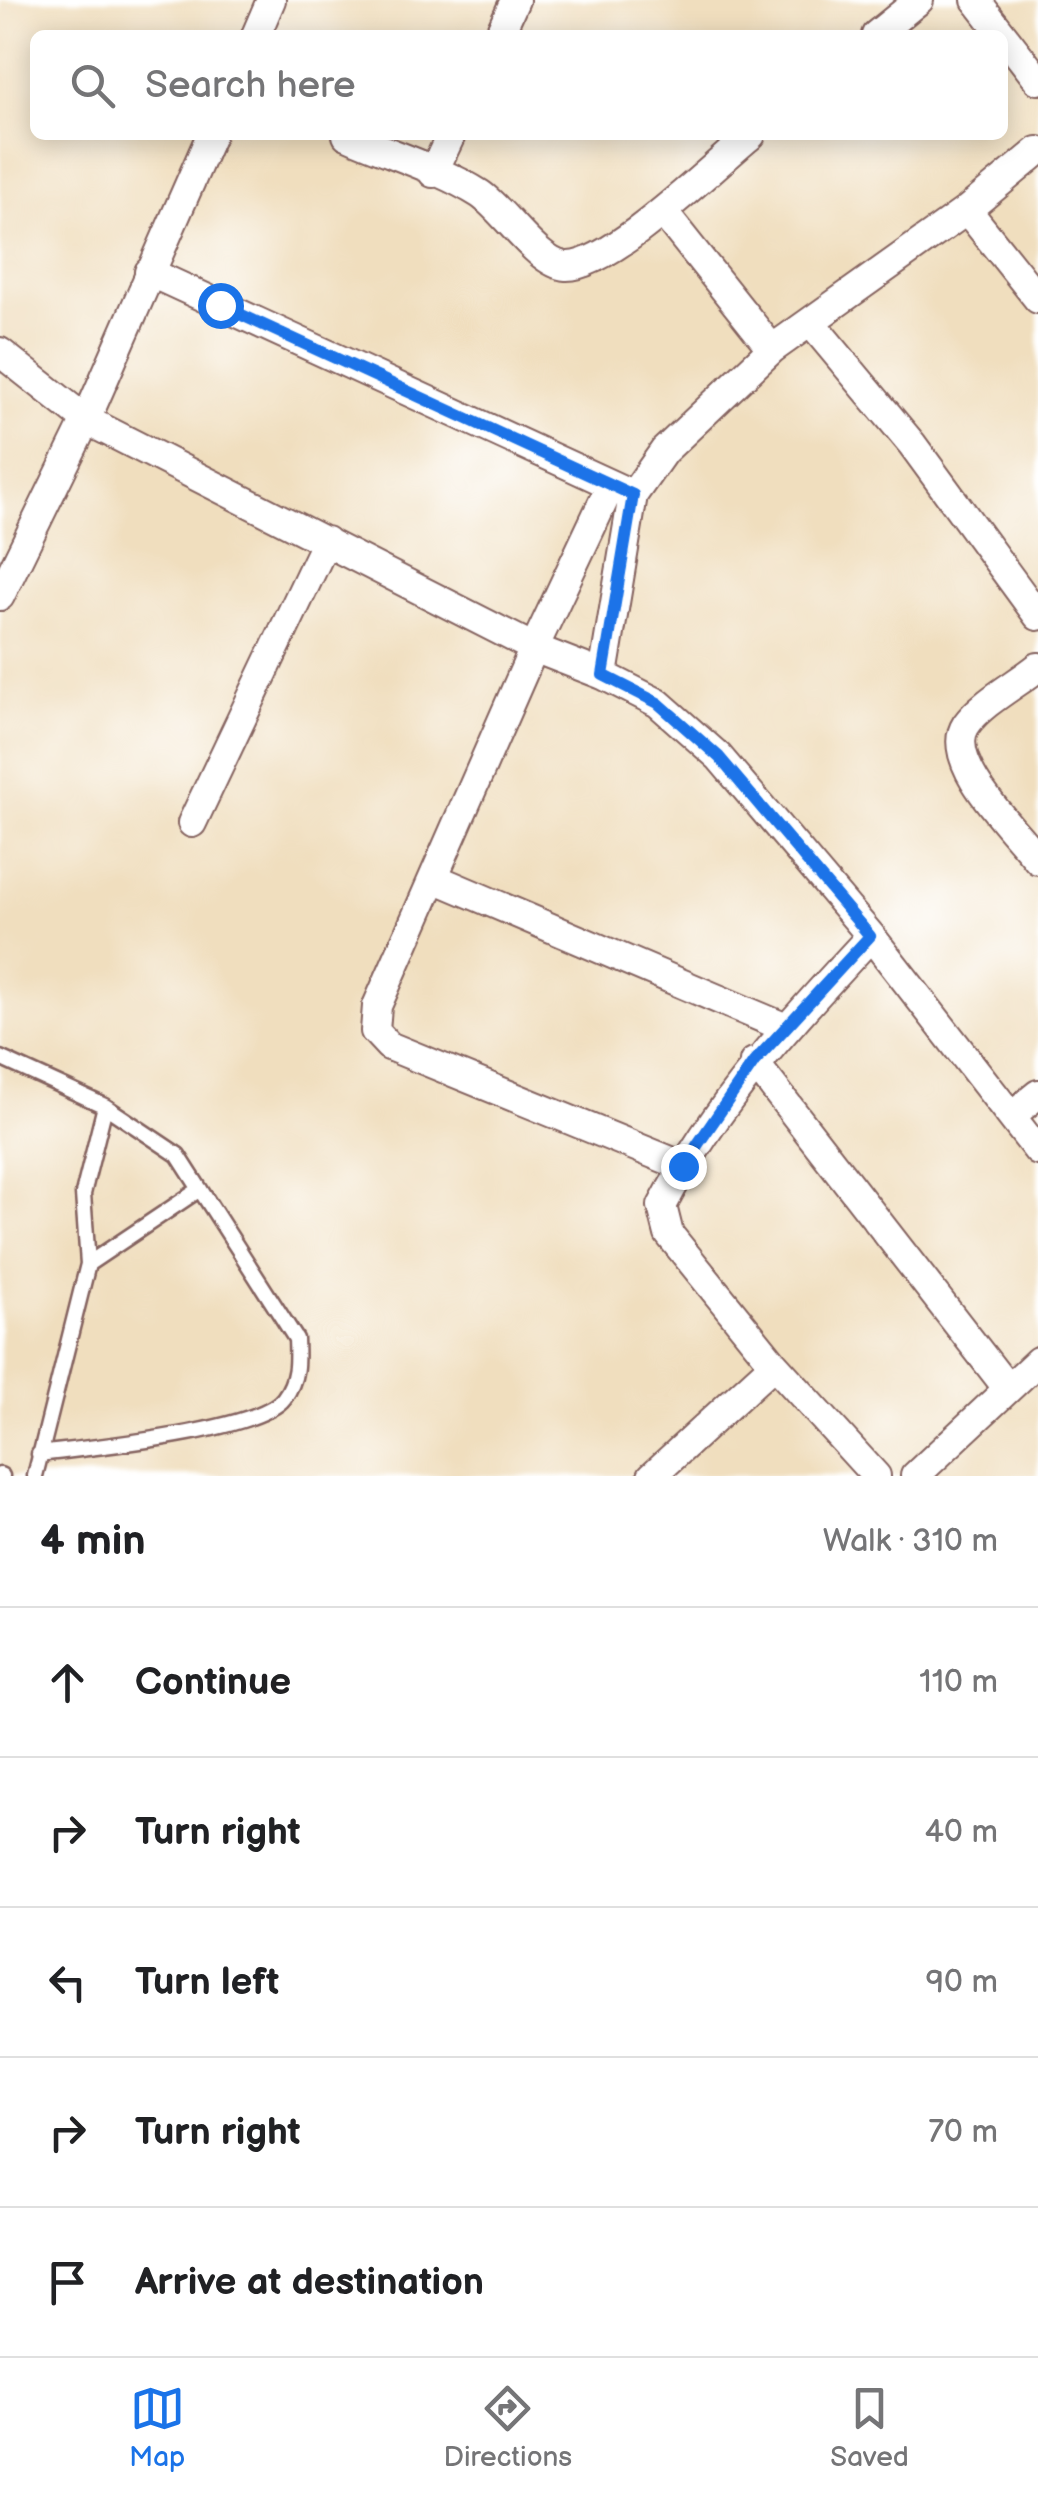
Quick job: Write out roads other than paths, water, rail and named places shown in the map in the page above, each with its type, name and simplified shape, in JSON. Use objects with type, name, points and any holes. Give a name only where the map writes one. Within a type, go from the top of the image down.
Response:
[{"type":"street","points":[[258,30],[271,0]]},
{"type":"street","points":[[500,30],[515,0]]},
{"type":"street","points":[[882,30],[919,0]]},
{"type":"street","points":[[976,0],[999,30]]},
{"type":"street","points":[[1008,41],[1038,80]]},
{"type":"street","points":[[0,596],[86,420],[209,140]]},
{"type":"street","points":[[358,140],[480,194],[548,260],[568,266],[593,258],[664,212],[745,140]]},
{"type":"street","points":[[432,173],[448,140]]},
{"type":"street","points":[[683,1166],[390,1046],[375,1031],[376,1006],[534,648],[622,490],[772,348],[811,324],[966,210],[1038,151]]},
{"type":"street","points":[[966,210],[1038,299]]},
{"type":"street","points":[[664,212],[772,348]]},
{"type":"street","points":[[149,272],[622,490]]},
{"type":"street","points":[[811,324],[912,444],[1038,616]]},
{"type":"street","points":[[0,352],[86,420],[534,648],[603,675],[658,703],[719,757],[870,936],[1038,1151]]},
{"type":"street","points":[[603,675],[622,490]]},
{"type":"street","points":[[192,822],[326,540]]},
{"type":"street","points":[[1038,667],[967,723],[959,742],[963,766],[1038,860]]},
{"type":"street","points":[[434,878],[786,1028]]},
{"type":"street","points":[[870,936],[754,1062],[683,1166],[662,1206],[669,1234],[774,1364],[876,1476]]},
{"type":"street","points":[[754,1062],[1008,1389]]},
{"type":"street","points":[[1010,1116],[1038,1094]]},
{"type":"street","points":[[915,1476],[1038,1361]]},
{"type":"street","points":[[652,1476],[774,1364]]},
{"type":"lane","points":[[0,1058],[105,1106],[178,1155],[296,1339],[297,1373],[282,1401],[242,1423],[39,1454]]},
{"type":"lane","points":[[35,1476],[88,1264],[83,1194],[105,1106]]},
{"type":"lane","points":[[88,1264],[200,1188]]}]
